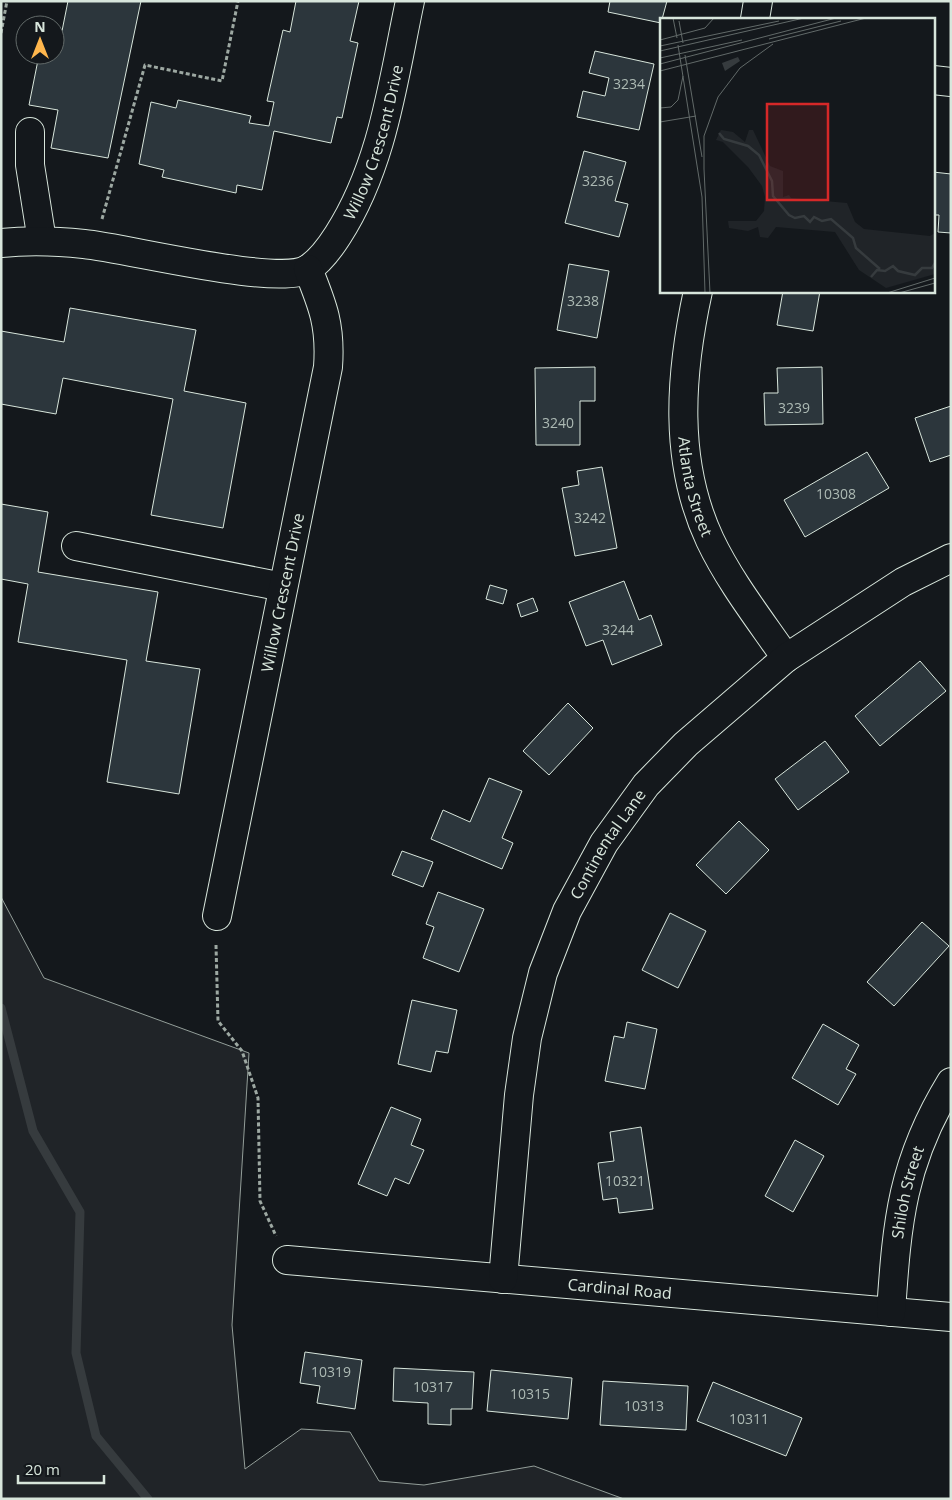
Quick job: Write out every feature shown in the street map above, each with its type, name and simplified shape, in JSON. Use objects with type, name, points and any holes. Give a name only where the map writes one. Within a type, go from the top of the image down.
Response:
[{"type":"street","name":"Willow Crescent Drive","points":[[217,916],[328,367],[328,328],[308,269],[330,247],[363,189],[384,124],[410,1]]},
{"type":"street","points":[[755,18],[758,1]]},
{"type":"street","points":[[934,80],[951,82]]},
{"type":"street","points":[[30,132],[30,165],[42,241]]},
{"type":"street","points":[[1,243],[42,241],[96,246],[250,272],[280,273],[308,269]]},
{"type":"street","name":"Atlanta Street","points":[[698,292],[688,337],[683,383],[683,430],[693,491],[710,539],[731,578],[786,658]]},
{"type":"street","points":[[76,546],[283,587]]},
{"type":"street","name":"Continental Lane","points":[[503,1279],[519,1094],[527,1038],[543,973],[567,911],[604,844],[646,785],[686,744],[786,658],[903,582],[951,558]]},
{"type":"street","name":"Shiloh Street","points":[[891,1312],[897,1228],[906,1182],[915,1153],[936,1106],[951,1082]]},
{"type":"street","name":"Cardinal Road","points":[[288,1260],[951,1317]]},
{"type":"path","points":[[1,33],[7,1]]},
{"type":"path","points":[[96,246],[106,200],[145,65],[222,81],[238,1]]},
{"type":"path","points":[[217,916],[218,1022],[242,1051],[258,1098],[260,1201],[288,1260]]},
{"type":"shaded area","points":[[1,897],[44,978],[249,1053],[232,1325],[245,1469],[301,1429],[350,1432],[379,1481],[424,1485],[534,1466],[624,1499],[1,1499]]},
{"type":"building","points":[[68,1],[141,1],[108,158],[51,148],[58,110],[29,105],[37,65],[65,65],[65,16]]},
{"type":"building","points":[[296,1],[359,1],[350,41],[358,43],[342,118],[337,117],[331,143],[274,131],[262,190],[237,185],[236,193],[162,177],[164,170],[139,164],[151,102],[176,108],[178,100],[251,116],[249,123],[269,126],[274,102],[267,101],[283,30],[290,32]]},
{"type":"building","points":[[610,1],[667,1],[660,23],[608,12]]},
{"type":"building","points":[[595,51],[654,64],[639,130],[577,117],[583,91],[605,96],[609,78],[589,73]]},
{"type":"building","points":[[584,151],[626,162],[615,201],[628,204],[619,237],[565,223]]},
{"type":"building","points":[[934,172],[951,174],[951,233],[938,232],[939,215],[934,215]]},
{"type":"building","points":[[569,264],[609,271],[597,338],[557,330]]},
{"type":"building","points":[[783,292],[820,292],[813,331],[777,325]]},
{"type":"building","points":[[70,308],[196,330],[184,391],[246,403],[223,528],[151,515],[173,399],[63,378],[56,414],[1,404],[1,331],[64,342]]},
{"type":"building","points":[[595,367],[595,401],[580,401],[580,445],[536,445],[535,368]]},
{"type":"building","points":[[822,367],[823,424],[765,425],[764,393],[778,393],[777,368]]},
{"type":"building","points":[[951,406],[951,455],[930,462],[915,418]]},
{"type":"building","points":[[867,452],[889,488],[805,537],[784,500]]},
{"type":"building","points":[[602,467],[617,548],[575,556],[562,488],[579,485],[577,471]]},
{"type":"building","points":[[1,504],[48,512],[38,572],[158,592],[146,661],[200,669],[179,794],[107,782],[127,660],[18,642],[28,584],[1,579]]},
{"type":"building","points":[[624,581],[639,620],[651,615],[662,645],[612,665],[603,640],[586,646],[569,602]]},
{"type":"building","points":[[490,585],[507,590],[503,604],[486,599]]},
{"type":"building","points":[[533,598],[538,611],[521,617],[517,604]]},
{"type":"building","points":[[920,661],[946,691],[880,746],[855,716]]},
{"type":"building","points":[[568,703],[593,728],[549,775],[523,751]]},
{"type":"building","points":[[825,741],[849,772],[798,810],[775,779]]},
{"type":"building","points":[[489,778],[522,791],[502,838],[513,843],[502,869],[431,839],[443,810],[470,822]]},
{"type":"building","points":[[739,821],[769,850],[726,894],[696,865]]},
{"type":"building","points":[[402,851],[433,862],[423,887],[392,875]]},
{"type":"building","points":[[438,892],[484,909],[459,972],[423,958],[434,927],[426,924]]},
{"type":"building","points":[[670,913],[706,931],[678,988],[642,970]]},
{"type":"building","points":[[922,922],[949,946],[894,1006],[867,982]]},
{"type":"building","points":[[412,1000],[457,1010],[448,1053],[436,1051],[431,1072],[398,1064]]},
{"type":"building","points":[[627,1022],[657,1029],[645,1089],[605,1081],[614,1036],[624,1038]]},
{"type":"building","points":[[823,1024],[859,1045],[846,1069],[856,1074],[838,1105],[792,1078]]},
{"type":"building","points":[[391,1107],[421,1119],[411,1145],[424,1150],[409,1184],[395,1178],[387,1196],[358,1184]]},
{"type":"building","points":[[641,1127],[653,1209],[619,1213],[617,1198],[603,1200],[598,1163],[614,1161],[610,1132]]},
{"type":"building","points":[[795,1140],[824,1156],[793,1212],[765,1196]]},
{"type":"building","points":[[305,1352],[362,1360],[355,1409],[317,1403],[320,1386],[300,1383]]},
{"type":"building","points":[[394,1368],[474,1372],[472,1409],[451,1409],[451,1425],[428,1424],[428,1403],[393,1401]]},
{"type":"building","points":[[491,1370],[572,1378],[568,1419],[487,1411]]},
{"type":"building","points":[[603,1381],[688,1386],[686,1430],[600,1425]]},
{"type":"building","points":[[713,1382],[802,1418],[786,1456],[697,1421]]},
{"type":"waterway","points":[[1,1008],[33,1131],[80,1212],[76,1353],[96,1436],[148,1499]]}]
